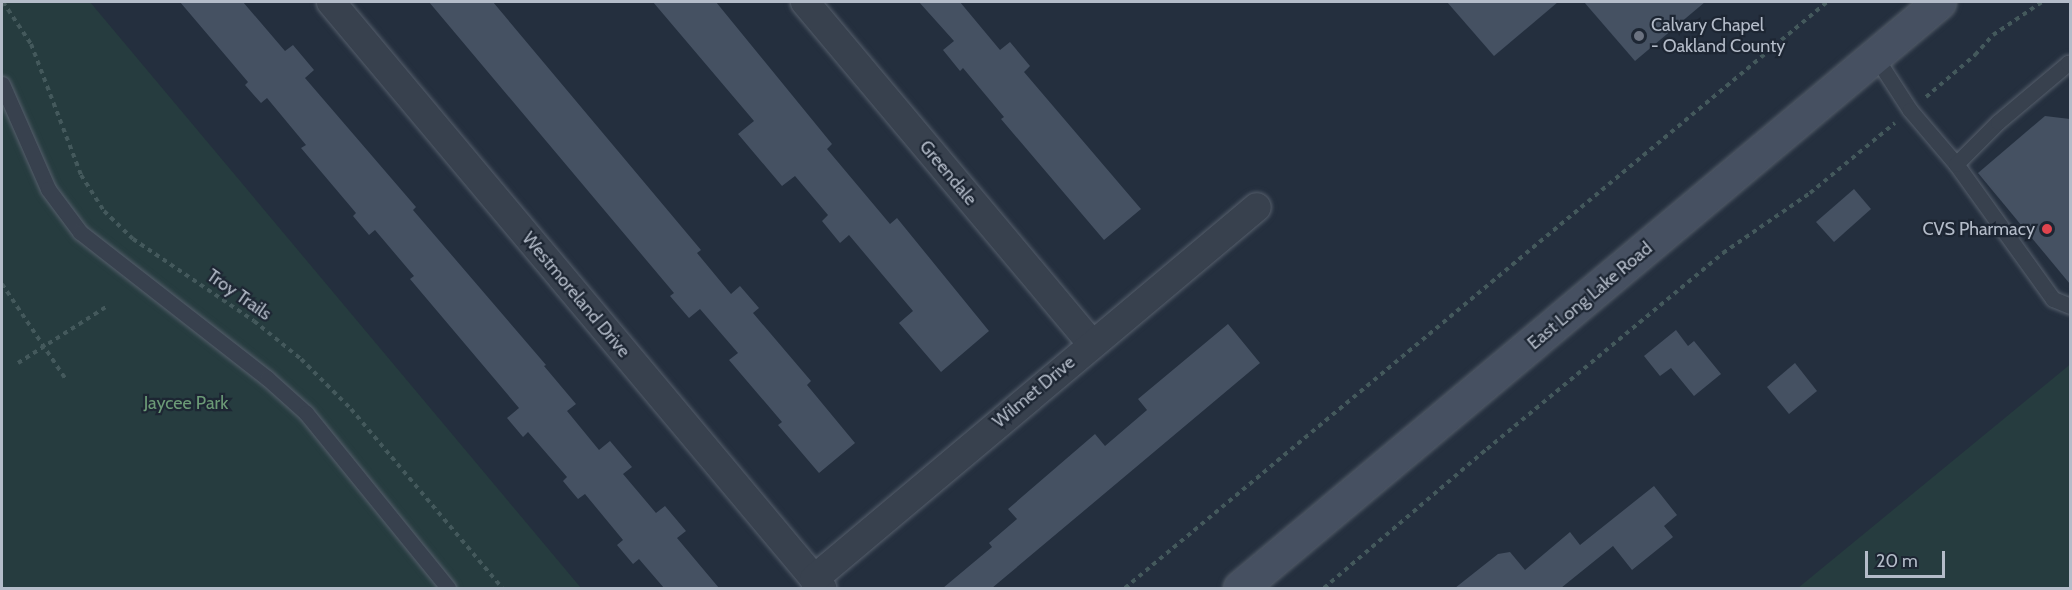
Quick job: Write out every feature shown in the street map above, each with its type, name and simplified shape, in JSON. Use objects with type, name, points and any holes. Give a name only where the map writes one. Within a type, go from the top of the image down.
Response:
[{"type":"main road","name":"East Long Lake Road","points":[[1240,588],[1939,2]]},
{"type":"street","name":"Westmoreland Drive","points":[[331,2],[818,584]]},
{"type":"street","name":"Greendale","points":[[805,2],[1091,343]]},
{"type":"street","name":"Wilmet Drive","points":[[818,584],[1091,343],[1257,207]]},
{"type":"lane","points":[[1875,56],[1910,110],[1956,164],[2053,299],[2070,306]]},
{"type":"lane","points":[[1956,164],[1998,122],[2068,63],[2070,64]]},
{"type":"lane","points":[[2,84],[48,189],[80,232],[267,378],[306,413],[448,588]]},
{"type":"path","name":"Troy Trails","points":[[3,2],[31,44],[81,175],[104,211],[133,239],[254,321],[301,359],[351,409],[502,588]]},
{"type":"path","points":[[1125,588],[1827,2]]},
{"type":"path","points":[[1924,99],[2002,28],[2042,2]]},
{"type":"path","points":[[1324,588],[1487,448],[1723,253],[1810,193],[1891,126]]},
{"type":"path","points":[[2,284],[65,378]]},
{"type":"path","points":[[18,363],[106,307]]},
{"type":"green space","name":"Jaycee Park","points":[[2,2],[90,2],[581,588],[2,588]]},
{"type":"green space","points":[[2070,364],[2070,588],[1798,588],[2067,367]]},
{"type":"building","points":[[180,2],[243,2],[285,51],[293,45],[314,70],[305,78],[416,207],[413,210],[546,365],[544,366],[576,404],[567,411],[599,450],[610,441],[632,467],[623,474],[656,513],[665,506],[686,531],[677,538],[719,588],[664,588],[639,559],[633,564],[617,545],[623,540],[585,494],[578,499],[563,481],[567,477],[528,432],[523,437],[507,418],[519,408],[410,279],[414,276],[375,230],[369,235],[353,216],[356,213],[301,148],[306,145],[267,98],[261,103],[245,85],[248,82]]},
{"type":"building","points":[[429,2],[493,2],[701,250],[697,253],[731,294],[740,286],[759,308],[753,313],[811,381],[807,385],[855,443],[819,473],[778,425],[782,422],[729,360],[738,353],[700,309],[689,318],[670,296],[674,293]]},
{"type":"building","points":[[653,2],[716,2],[832,144],[827,149],[890,224],[897,218],[989,331],[941,372],[899,323],[913,311],[849,235],[840,243],[822,221],[828,215],[795,176],[782,186],[738,134],[754,121]]},
{"type":"building","points":[[919,2],[960,2],[1000,50],[1010,42],[1030,66],[1024,72],[1141,209],[1104,240],[1001,119],[1004,117],[963,68],[960,71],[943,50],[954,41]]},
{"type":"building","points":[[1447,2],[1558,2],[1494,56]]},
{"type":"building","name":"Calvary Chapel - Oakland County","points":[[1584,2],[1705,2],[1635,61]]},
{"type":"building","name":"CVS Pharmacy","points":[[2045,116],[2070,119],[2070,284],[1978,173]]},
{"type":"building","points":[[1854,189],[1871,209],[1834,242],[1816,222]]},
{"type":"building","points":[[1228,324],[1260,363],[992,588],[943,588],[992,547],[989,543],[1017,519],[1008,509],[1095,434],[1105,446],[1147,410],[1138,399]]},
{"type":"building","points":[[1676,330],[1688,346],[1694,341],[1721,374],[1694,396],[1671,368],[1660,376],[1644,356]]},
{"type":"building","points":[[1795,363],[1817,391],[1789,414],[1767,387]]},
{"type":"building","points":[[1654,486],[1677,515],[1664,526],[1673,537],[1632,570],[1613,546],[1561,588],[1455,588],[1498,554],[1510,552],[1525,570],[1570,532],[1580,545]]},
{"type":"place","name":"Calvary Chapel - Oakland County","points":[[1639,36]]},
{"type":"place","name":"CVS Pharmacy","points":[[2047,229]]}]
